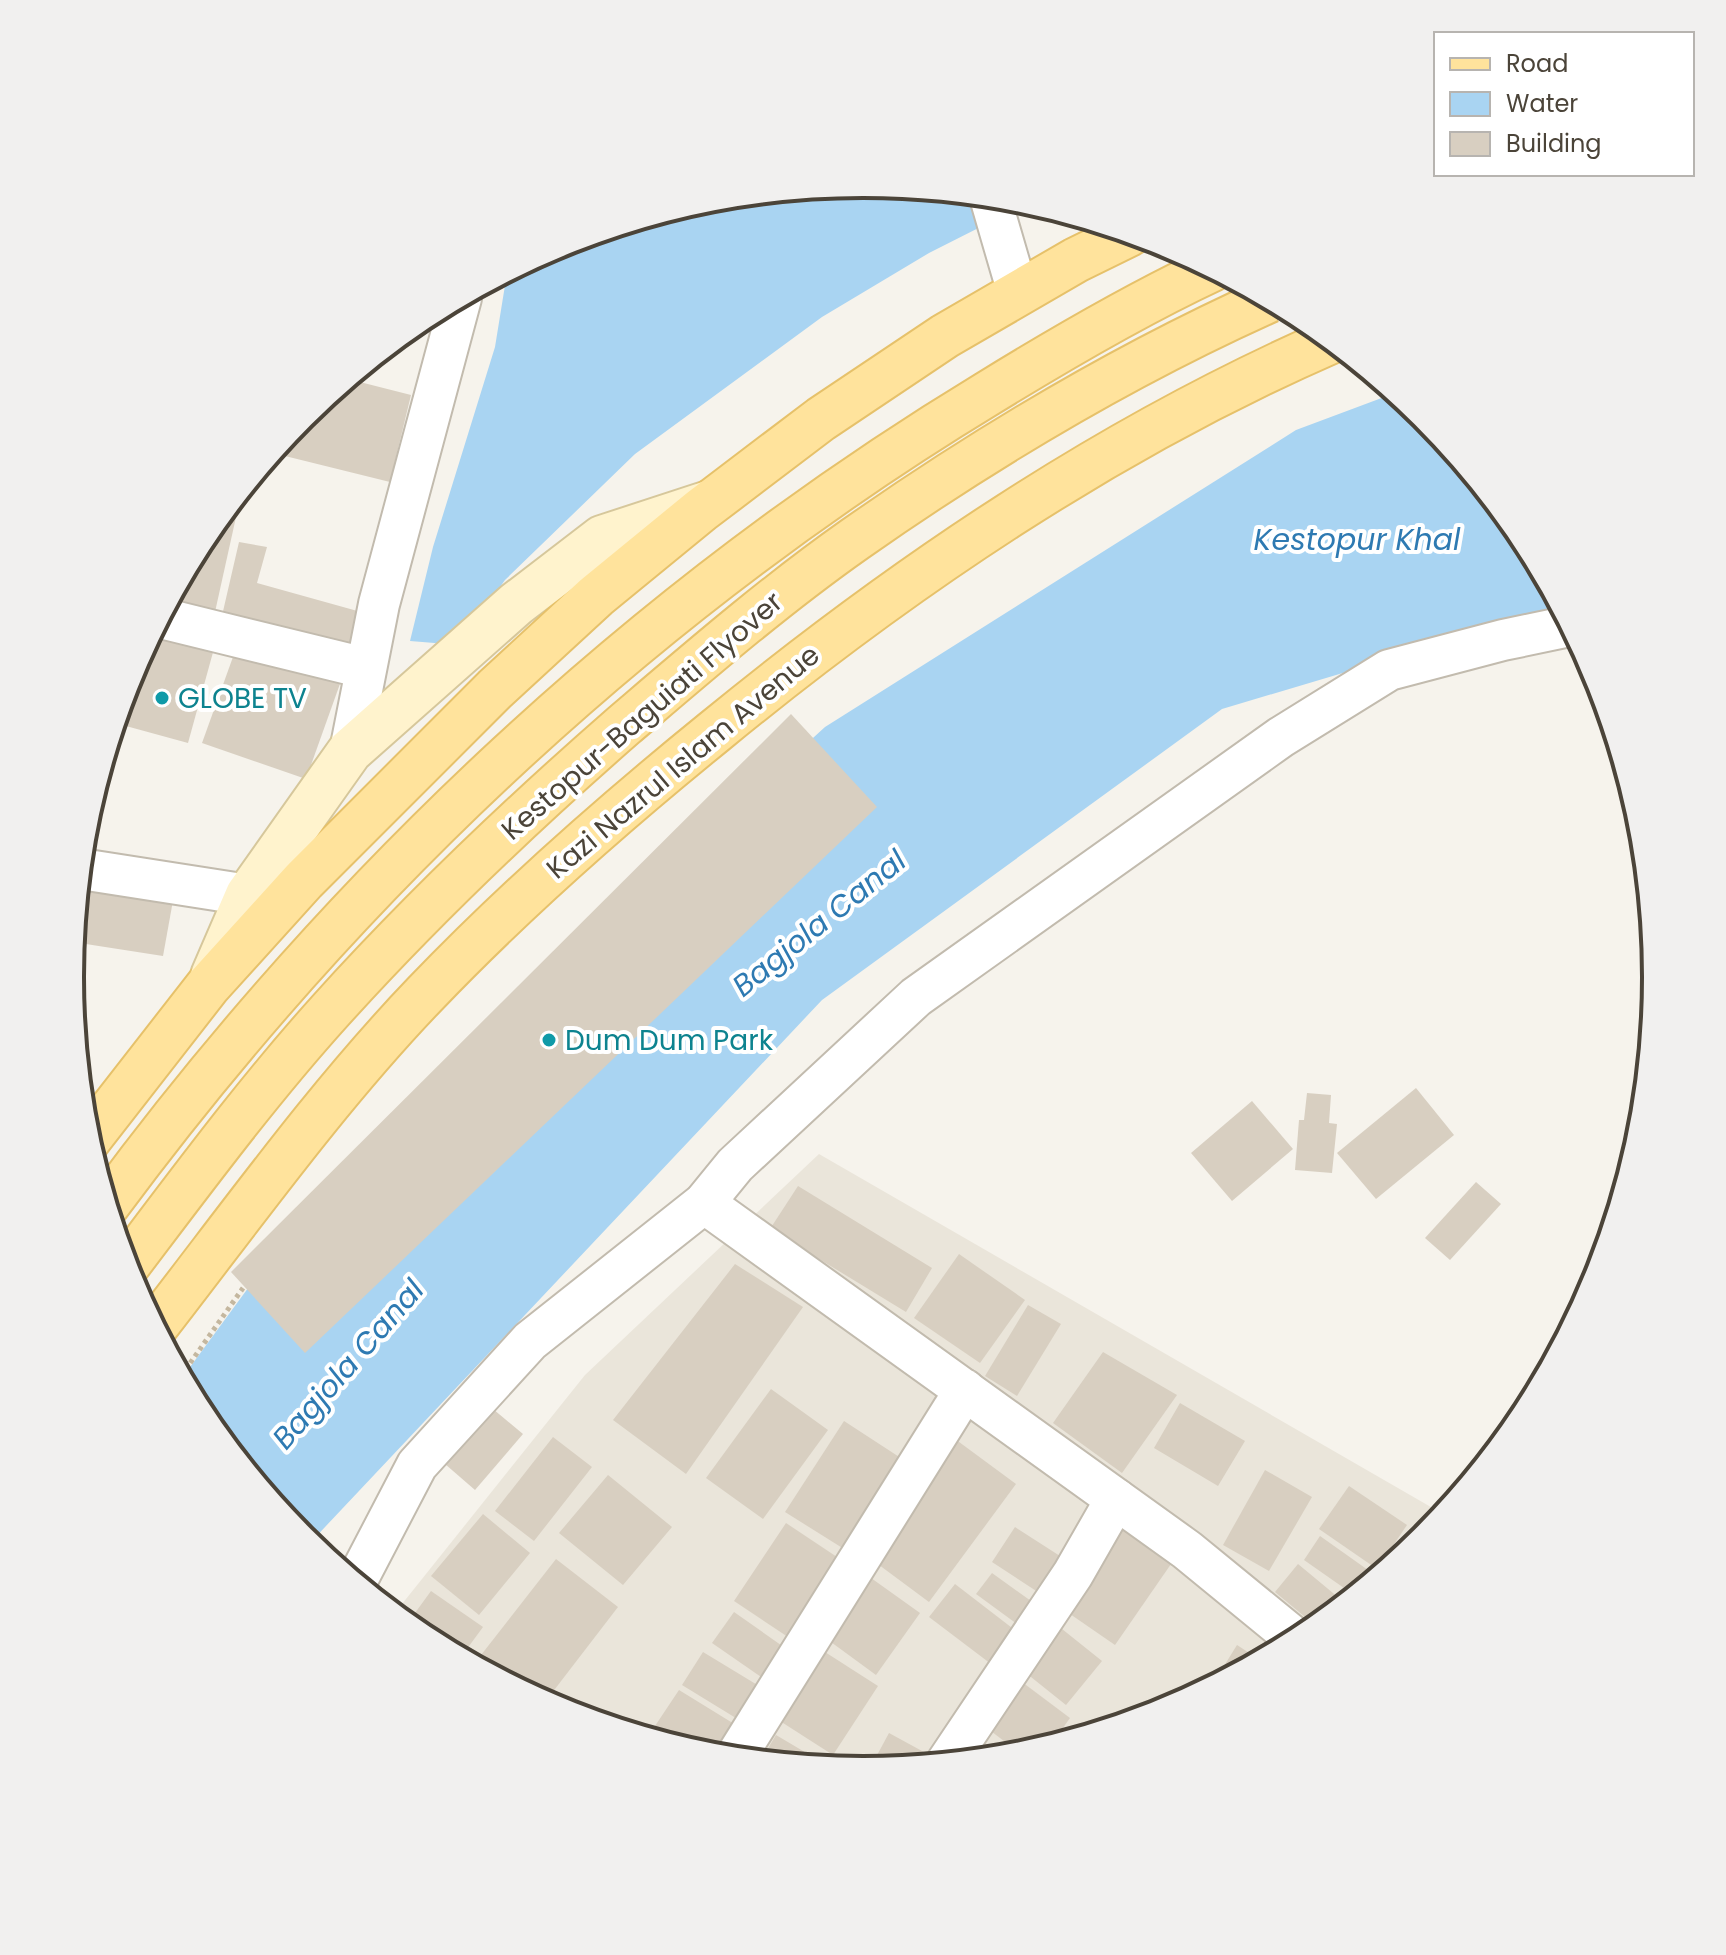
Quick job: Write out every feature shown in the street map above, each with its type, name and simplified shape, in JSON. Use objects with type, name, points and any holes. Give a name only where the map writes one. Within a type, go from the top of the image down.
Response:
[{"type":"main road","points":[[99,1126],[208,986],[304,880],[495,689],[596,596],[711,502],[821,419],[945,336],[1115,241]]},
{"type":"main road","name":"Kestopur-Baguiati Flyover","points":[[115,1194],[230,1047],[357,903],[486,777],[626,652],[754,551],[932,428],[1056,353],[1199,275]]},
{"type":"main road","name":"Kestopur-Baguiati Flyover","points":[[135,1255],[240,1118],[329,1013],[436,898],[547,793],[708,653],[854,540],[985,453],[1090,392],[1256,306]]},
{"type":"main road","name":"Kazi Nazrul Islam Avenue","points":[[162,1318],[310,1127],[424,995],[531,890],[630,800],[842,630],[940,559],[1054,487],[1199,405],[1319,347]]},
{"type":"street","points":[[994,210],[1018,293]]},
{"type":"street","points":[[350,751],[379,604],[457,314]]},
{"type":"street","points":[[208,986],[248,895],[350,751],[516,604],[602,538],[711,502]]},
{"type":"street","points":[[171,620],[365,668]]},
{"type":"street","points":[[361,1573],[417,1465],[530,1341],[704,1203],[735,1165],[916,997],[1281,737],[1389,670],[1559,628]]},
{"type":"street","points":[[92,871],[248,895]]},
{"type":"street","points":[[704,1203],[1187,1550],[1286,1631]]},
{"type":"street","points":[[742,1747],[965,1390]]},
{"type":"street","points":[[954,1751],[1073,1574],[1116,1499]]},
{"type":"path","points":[[188,1366],[219,1321]]},
{"type":"shaded area","points":[[819,1154],[1433,1508],[1377,1563],[1296,1625],[1208,1676],[1113,1715],[1015,1742],[965,1750],[863,1756],[761,1750],[661,1730],[565,1697],[473,1652],[401,1605],[585,1375]]},
{"type":"water","points":[[863,198],[914,200],[1010,212],[929,253],[822,317],[635,454],[505,580],[459,645],[410,641],[433,547],[495,347],[505,286],[565,258],[661,225],[761,205]]},
{"type":"water","name":"Kestopur Khal","points":[[1383,398],[1449,464],[1481,503],[1511,545],[1550,611],[1222,709],[822,1000],[318,1534],[245,1452],[189,1369],[326,1182],[825,727],[1296,430]]},
{"type":"building","points":[[361,382],[411,395],[390,482],[285,456]]},
{"type":"building","points":[[236,515],[215,612],[179,604]]},
{"type":"building","points":[[239,542],[267,547],[257,583],[361,612],[348,657],[221,620]]},
{"type":"building","name":"GLOBE TV","points":[[165,631],[215,645],[188,743],[125,726]]},
{"type":"building","points":[[238,643],[341,681],[306,779],[202,743]]},
{"type":"building","name":"Dum Dum Park","points":[[791,714],[877,807],[305,1353],[231,1272]]},
{"type":"building","points":[[91,881],[174,895],[163,956],[85,944]]},
{"type":"building","points":[[1416,1088],[1454,1135],[1376,1199],[1337,1153]]},
{"type":"building","points":[[1307,1093],[1331,1095],[1329,1123],[1337,1124],[1332,1173],[1295,1170],[1299,1120],[1304,1120]]},
{"type":"building","points":[[1252,1101],[1293,1149],[1232,1201],[1191,1153]]},
{"type":"building","points":[[1476,1182],[1501,1204],[1450,1260],[1425,1238]]},
{"type":"building","points":[[798,1186],[932,1268],[906,1312],[770,1229]]},
{"type":"building","points":[[959,1254],[1025,1300],[980,1363],[914,1318]]},
{"type":"building","points":[[735,1264],[803,1307],[686,1474],[613,1420]]},
{"type":"building","points":[[1028,1305],[1061,1324],[1017,1396],[985,1376]]},
{"type":"building","points":[[1103,1352],[1177,1395],[1122,1473],[1053,1423]]},
{"type":"building","points":[[771,1389],[828,1430],[763,1519],[706,1478]]},
{"type":"building","points":[[1180,1403],[1245,1441],[1218,1486],[1154,1448]]},
{"type":"building","points":[[493,1409],[523,1434],[475,1490],[445,1464]]},
{"type":"building","points":[[844,1421],[910,1464],[852,1554],[785,1512]]},
{"type":"building","points":[[553,1437],[592,1467],[534,1541],[495,1511]]},
{"type":"building","points":[[955,1439],[1016,1484],[929,1602],[867,1556]]},
{"type":"building","points":[[1265,1470],[1312,1497],[1269,1571],[1223,1545]]},
{"type":"building","points":[[608,1475],[672,1527],[623,1585],[559,1533]]},
{"type":"building","points":[[1349,1486],[1407,1525],[1389,1552],[1373,1566],[1319,1529]]},
{"type":"building","points":[[1123,1511],[1180,1551],[1115,1645],[1057,1605]]},
{"type":"building","points":[[483,1514],[530,1553],[479,1615],[431,1576]]},
{"type":"building","points":[[786,1523],[846,1563],[794,1641],[734,1601]]},
{"type":"building","points":[[1015,1527],[1074,1565],[1050,1600],[992,1562]]},
{"type":"building","points":[[1320,1536],[1368,1570],[1345,1589],[1304,1560]]},
{"type":"building","points":[[556,1559],[618,1607],[553,1692],[480,1656]]},
{"type":"building","points":[[1298,1564],[1337,1596],[1306,1618],[1275,1592]]},
{"type":"building","points":[[864,1573],[920,1613],[876,1675],[820,1634]]},
{"type":"building","points":[[992,1573],[1038,1606],[1021,1627],[976,1594]]},
{"type":"building","points":[[955,1584],[1020,1634],[995,1667],[929,1617]]},
{"type":"building","points":[[431,1591],[483,1627],[467,1648],[414,1614]]},
{"type":"building","points":[[734,1612],[788,1650],[767,1681],[712,1643]]},
{"type":"building","points":[[1052,1621],[1102,1661],[1066,1705],[1016,1665]]},
{"type":"building","points":[[814,1645],[878,1686],[833,1755],[769,1714]]},
{"type":"building","points":[[1237,1645],[1250,1653],[1223,1668]]},
{"type":"building","points":[[703,1652],[764,1689],[744,1723],[682,1685]]},
{"type":"building","points":[[1014,1676],[1070,1718],[1061,1731],[1007,1743],[979,1722]]},
{"type":"building","points":[[679,1690],[744,1730],[734,1746],[654,1728]]},
{"type":"building","points":[[889,1733],[927,1754],[914,1755],[877,1756]]},
{"type":"building","points":[[776,1735],[809,1755],[767,1751]]},
{"type":"building","points":[[973,1736],[990,1746],[965,1750]]},
{"type":"place","name":"GLOBE TV","points":[[162,698]]},
{"type":"place","name":"Dum Dum Park","points":[[549,1040]]},
{"type":"water label","name":"Bagjola Canal","points":[[819,923]]},
{"type":"water label","name":"Bagjola Canal","points":[[348,1364]]}]
